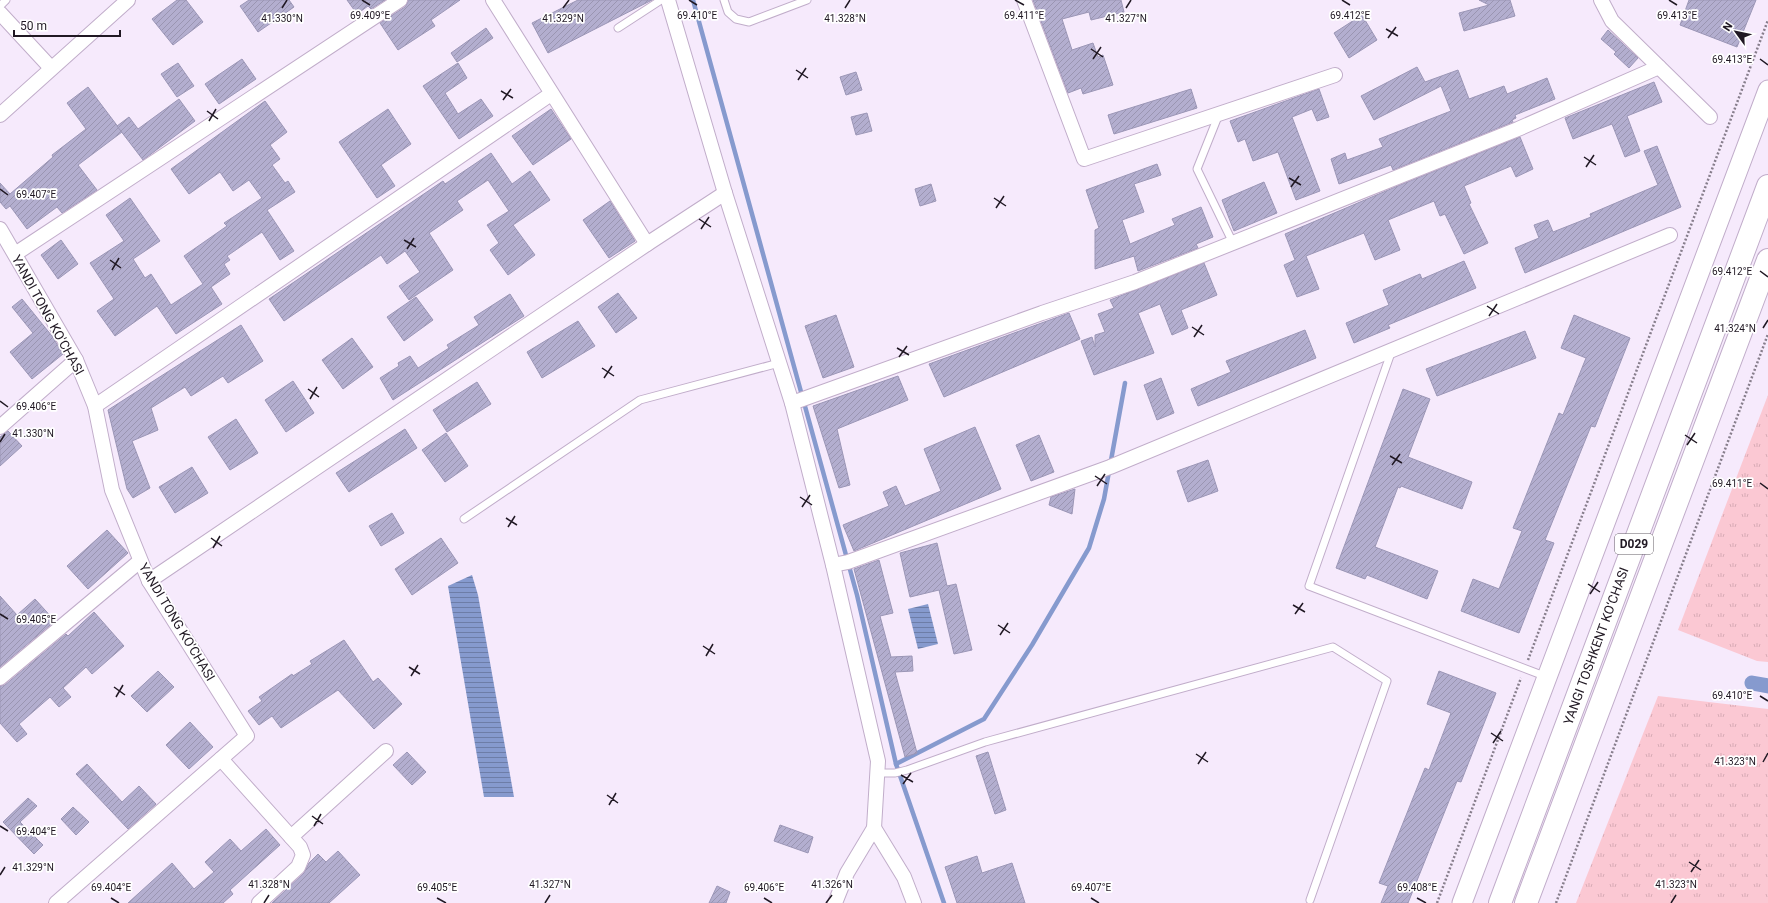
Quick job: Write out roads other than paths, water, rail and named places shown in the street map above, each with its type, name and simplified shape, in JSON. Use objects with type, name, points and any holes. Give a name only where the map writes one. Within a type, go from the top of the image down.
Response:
[{"type":"highway","name":"YANGI TOSHKENT KO‘CHASI","points":[[1500,903],[1768,186]]},
{"type":"highway","name":"YANGI TOSHKENT KO‘CHASI","points":[[1526,903],[1768,260]]},
{"type":"main road","points":[[1462,903],[1768,90]]},
{"type":"street","points":[[0,115],[128,0]]},
{"type":"street","points":[[15,254],[400,0]]},
{"type":"street","points":[[493,0],[647,244]]},
{"type":"street","points":[[668,0],[725,193],[779,363],[800,401],[833,565],[878,762],[874,828],[847,874],[835,903]]},
{"type":"street","points":[[1024,0],[1084,159],[1335,75]]},
{"type":"street","points":[[1601,0],[1612,21],[1710,117]]},
{"type":"street","points":[[0,13],[51,68]]},
{"type":"street","points":[[800,401],[1042,313],[1135,282],[1518,129],[1659,67]]},
{"type":"street","points":[[94,406],[551,94]]},
{"type":"street","points":[[149,581],[647,244],[725,193]]},
{"type":"street","name":"YANDI TONG KO'CHASI","points":[[0,228],[76,360],[94,406],[112,490],[149,581],[247,736],[56,903]]},
{"type":"street","points":[[833,565],[848,562],[1110,467],[1670,234]]},
{"type":"street","points":[[0,427],[76,360]]},
{"type":"street","points":[[0,678],[140,561]]},
{"type":"street","points":[[291,837],[386,751]]},
{"type":"street","points":[[221,759],[300,847],[303,855],[298,867],[259,903]]},
{"type":"street","points":[[874,828],[904,878],[914,903]]},
{"type":"lane","points":[[0,6],[6,0]]},
{"type":"lane","points":[[618,28],[661,0]]},
{"type":"lane","points":[[724,0],[728,12],[736,19],[749,22],[807,0]]},
{"type":"lane","points":[[1219,113],[1197,169],[1233,243]]},
{"type":"lane","points":[[1392,350],[1309,586],[1547,677]]},
{"type":"lane","points":[[464,519],[640,400],[779,363]]},
{"type":"lane","points":[[877,773],[895,773],[907,770],[984,742],[1333,647],[1387,680],[1310,900]]},
{"type":"water","points":[[472,575],[478,595],[514,797],[484,797],[448,586]]},
{"type":"water","points":[[928,604],[938,644],[918,649],[908,609]]},
{"type":"waterway","points":[[693,0],[857,595],[896,764],[944,903]]},
{"type":"waterway","points":[[896,764],[984,719],[1032,645],[1089,548],[1104,499],[1125,383]]},
{"type":"waterway","points":[[1752,683],[1768,686]]}]
